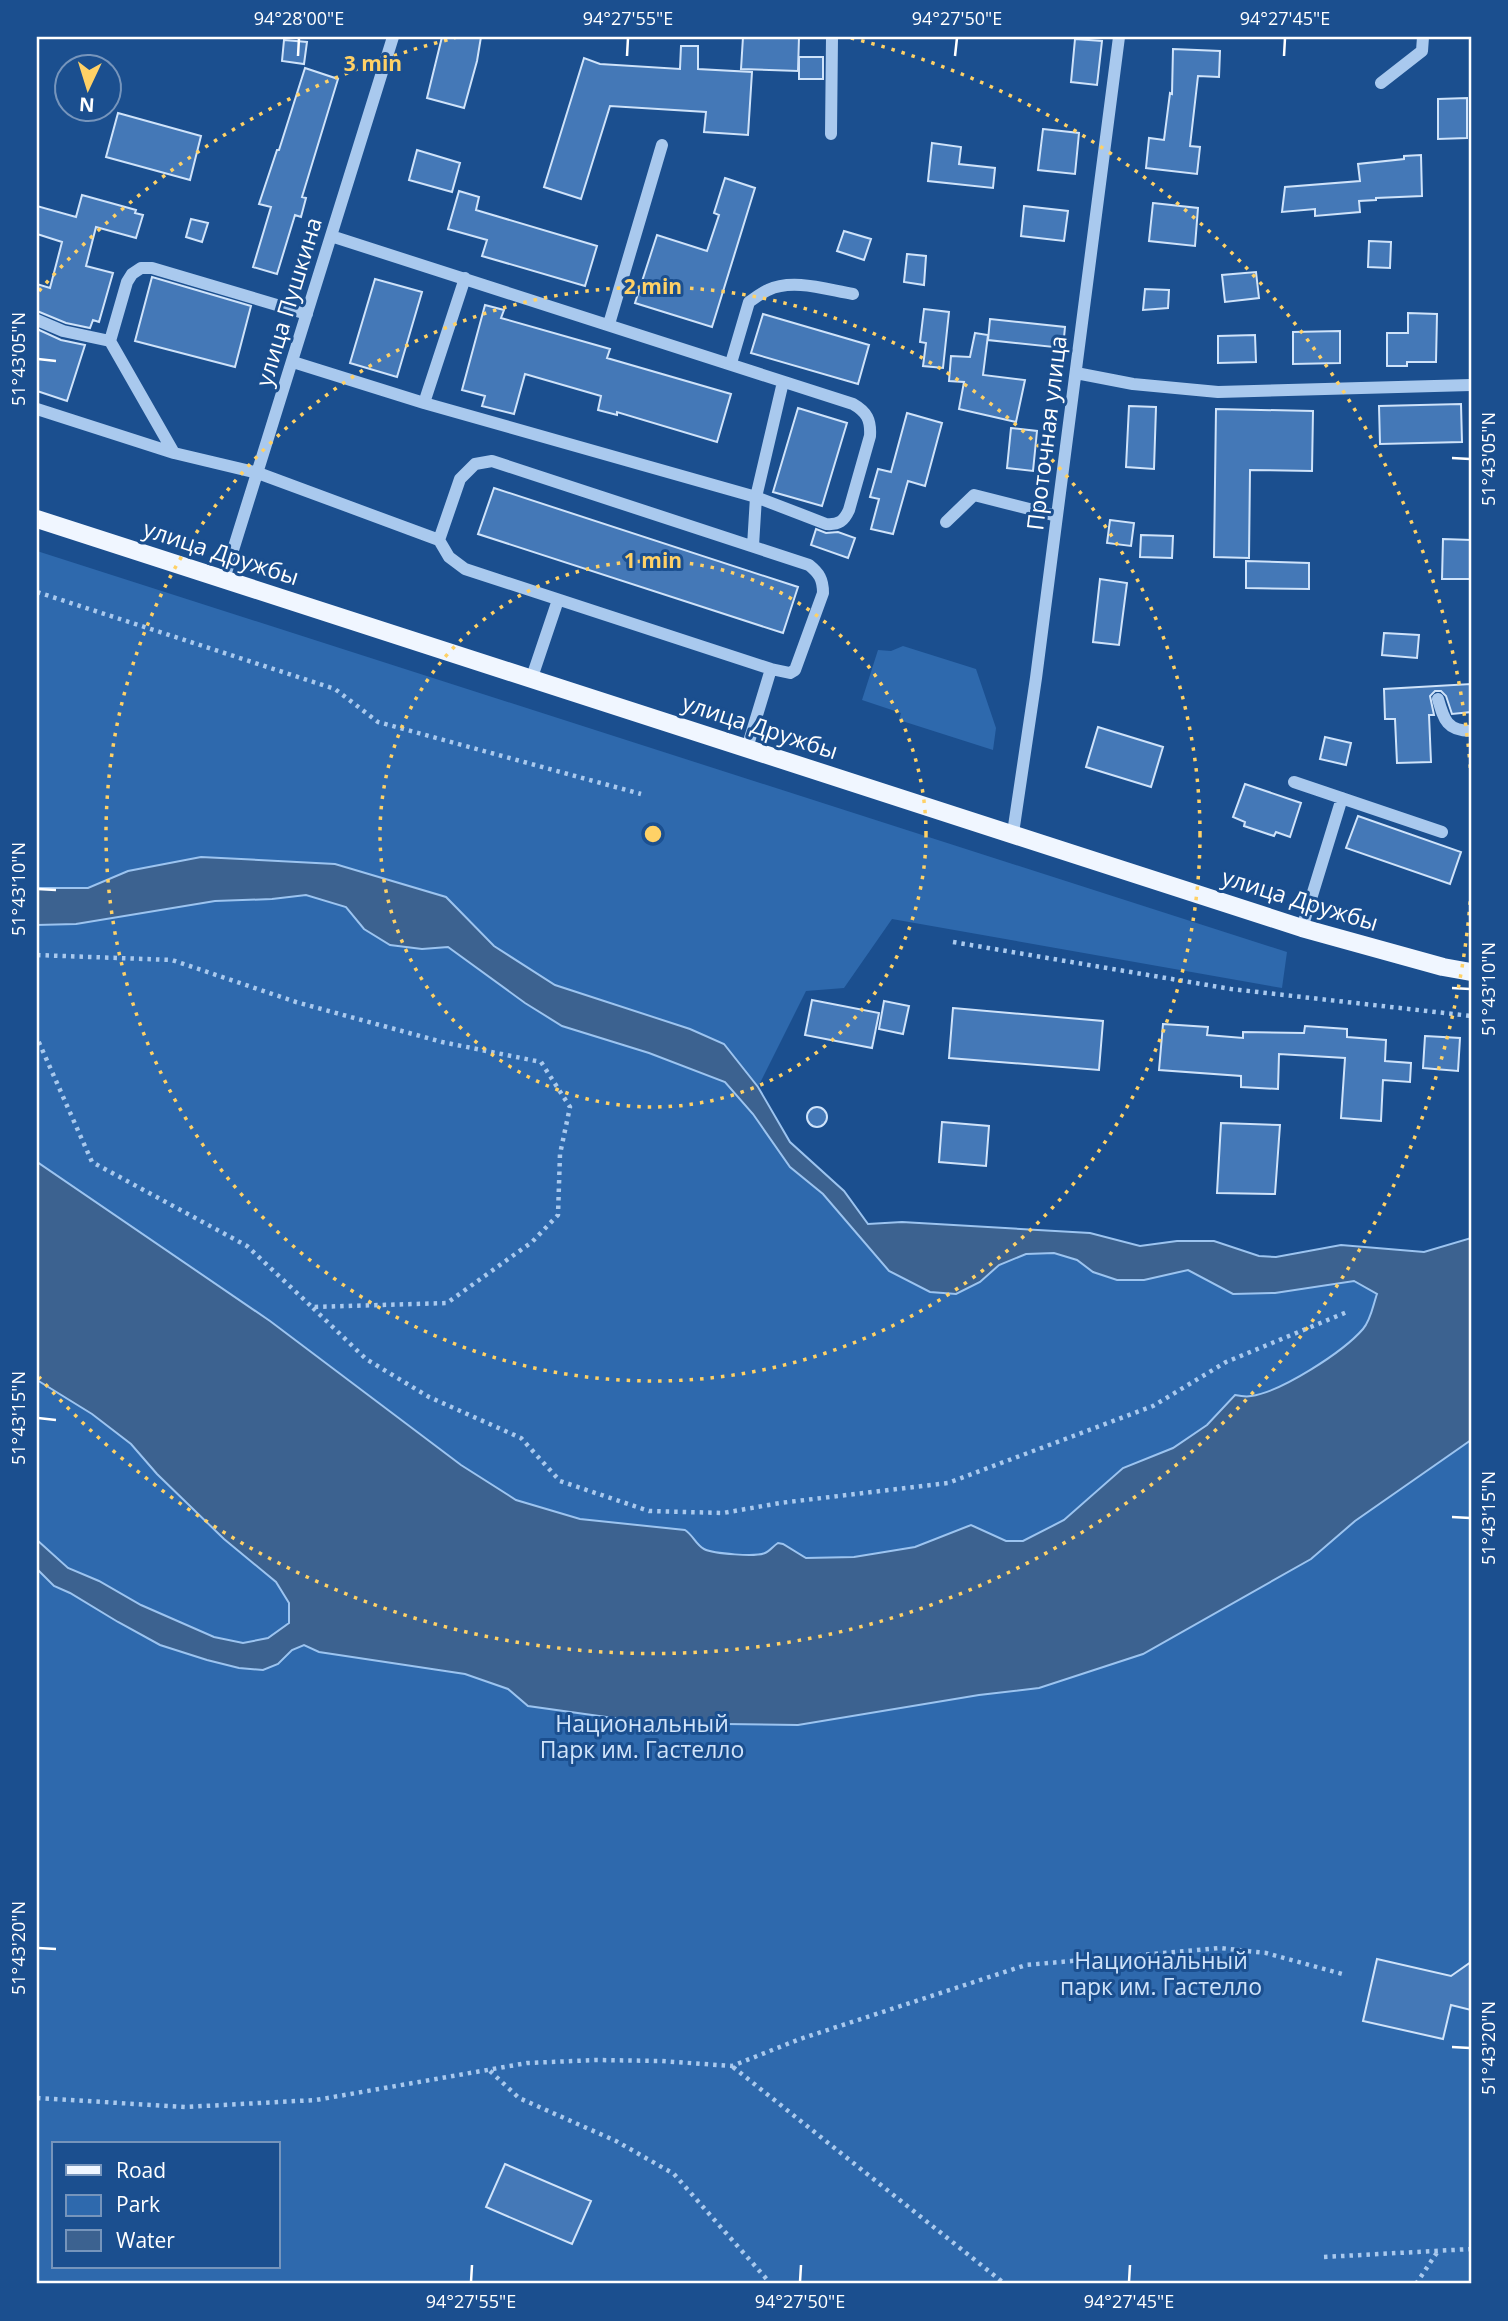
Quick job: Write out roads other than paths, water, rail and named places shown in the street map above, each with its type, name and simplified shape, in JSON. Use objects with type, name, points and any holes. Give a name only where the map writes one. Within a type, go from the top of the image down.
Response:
[{"type":"main road","name":"улица Дружбы","points":[[37,519],[1302,928],[1443,967],[1471,972]]},
{"type":"street","name":"улица Пушкина","points":[[224,579],[393,37]]},
{"type":"street","points":[[831,134],[832,37]]},
{"type":"street","name":"Проточная улица","points":[[1013,833],[1119,37]]},
{"type":"street","points":[[1381,83],[1422,51],[1423,37]]},
{"type":"street","points":[[609,324],[662,145]]},
{"type":"street","points":[[293,362],[424,403],[756,497],[826,524],[835,525],[844,519],[849,510],[871,425],[865,411],[853,404],[331,236]]},
{"type":"street","points":[[174,453],[110,341],[127,282],[132,274],[141,268],[152,268],[307,314]]},
{"type":"street","points":[[424,403],[465,278]]},
{"type":"street","points":[[730,363],[749,302],[769,289],[797,286],[853,294]]},
{"type":"street","points":[[37,320],[63,331],[110,341]]},
{"type":"street","points":[[1076,373],[1133,384],[1218,393],[1471,385]]},
{"type":"street","points":[[753,546],[756,497],[783,382]]},
{"type":"street","points":[[37,409],[174,453],[258,473],[439,540],[449,557],[465,569],[771,669],[790,673],[799,664],[823,593],[823,583],[818,573],[809,565],[492,461],[475,464],[460,479],[439,540]]},
{"type":"street","points":[[946,522],[974,495],[1057,516]]},
{"type":"street","points":[[531,680],[558,600]]},
{"type":"street","points":[[747,748],[771,669]]},
{"type":"street","points":[[1437,699],[1444,720],[1459,731],[1471,731]]},
{"type":"street","points":[[1294,782],[1442,832]]},
{"type":"street","points":[[1302,928],[1342,798]]},
{"type":"water","points":[[201,857],[335,864],[446,897],[494,946],[555,985],[690,1029],[724,1044],[758,1087],[790,1142],[844,1191],[868,1224],[902,1222],[1090,1233],[1140,1246],[1177,1241],[1214,1241],[1259,1256],[1276,1257],[1341,1245],[1424,1252],[1471,1238],[1471,1440],[1355,1521],[1311,1559],[1143,1654],[1039,1688],[979,1695],[798,1725],[649,1723],[528,1706],[508,1689],[465,1674],[319,1652],[304,1645],[292,1650],[278,1664],[263,1670],[239,1668],[160,1645],[54,1586],[37,1569],[37,1540],[68,1568],[99,1581],[141,1605],[214,1637],[243,1643],[268,1638],[289,1623],[289,1603],[276,1582],[224,1539],[157,1474],[131,1444],[92,1414],[37,1380],[37,1162],[270,1321],[461,1465],[516,1500],[580,1519],[685,1530],[704,1549],[725,1554],[760,1554],[778,1543],[806,1558],[854,1557],[915,1547],[971,1525],[1006,1541],[1023,1541],[1064,1520],[1123,1468],[1173,1448],[1207,1425],[1235,1395],[1264,1393],[1327,1359],[1363,1329],[1377,1294],[1354,1281],[1275,1293],[1233,1294],[1188,1270],[1144,1280],[1117,1280],[1093,1272],[1077,1260],[1054,1253],[1026,1254],[999,1265],[980,1282],[956,1294],[930,1292],[889,1271],[823,1194],[790,1167],[753,1114],[725,1082],[649,1053],[562,1026],[525,1003],[448,947],[422,949],[390,945],[364,929],[346,907],[306,895],[215,901],[76,924],[37,925],[37,888],[88,888],[128,871]]},
{"type":"park label","name":"Национальный Парк им. Гастелло","points":[[642,1737]]},
{"type":"park label","name":"Национальный парк им. Гастелло","points":[[1161,1974]]}]
